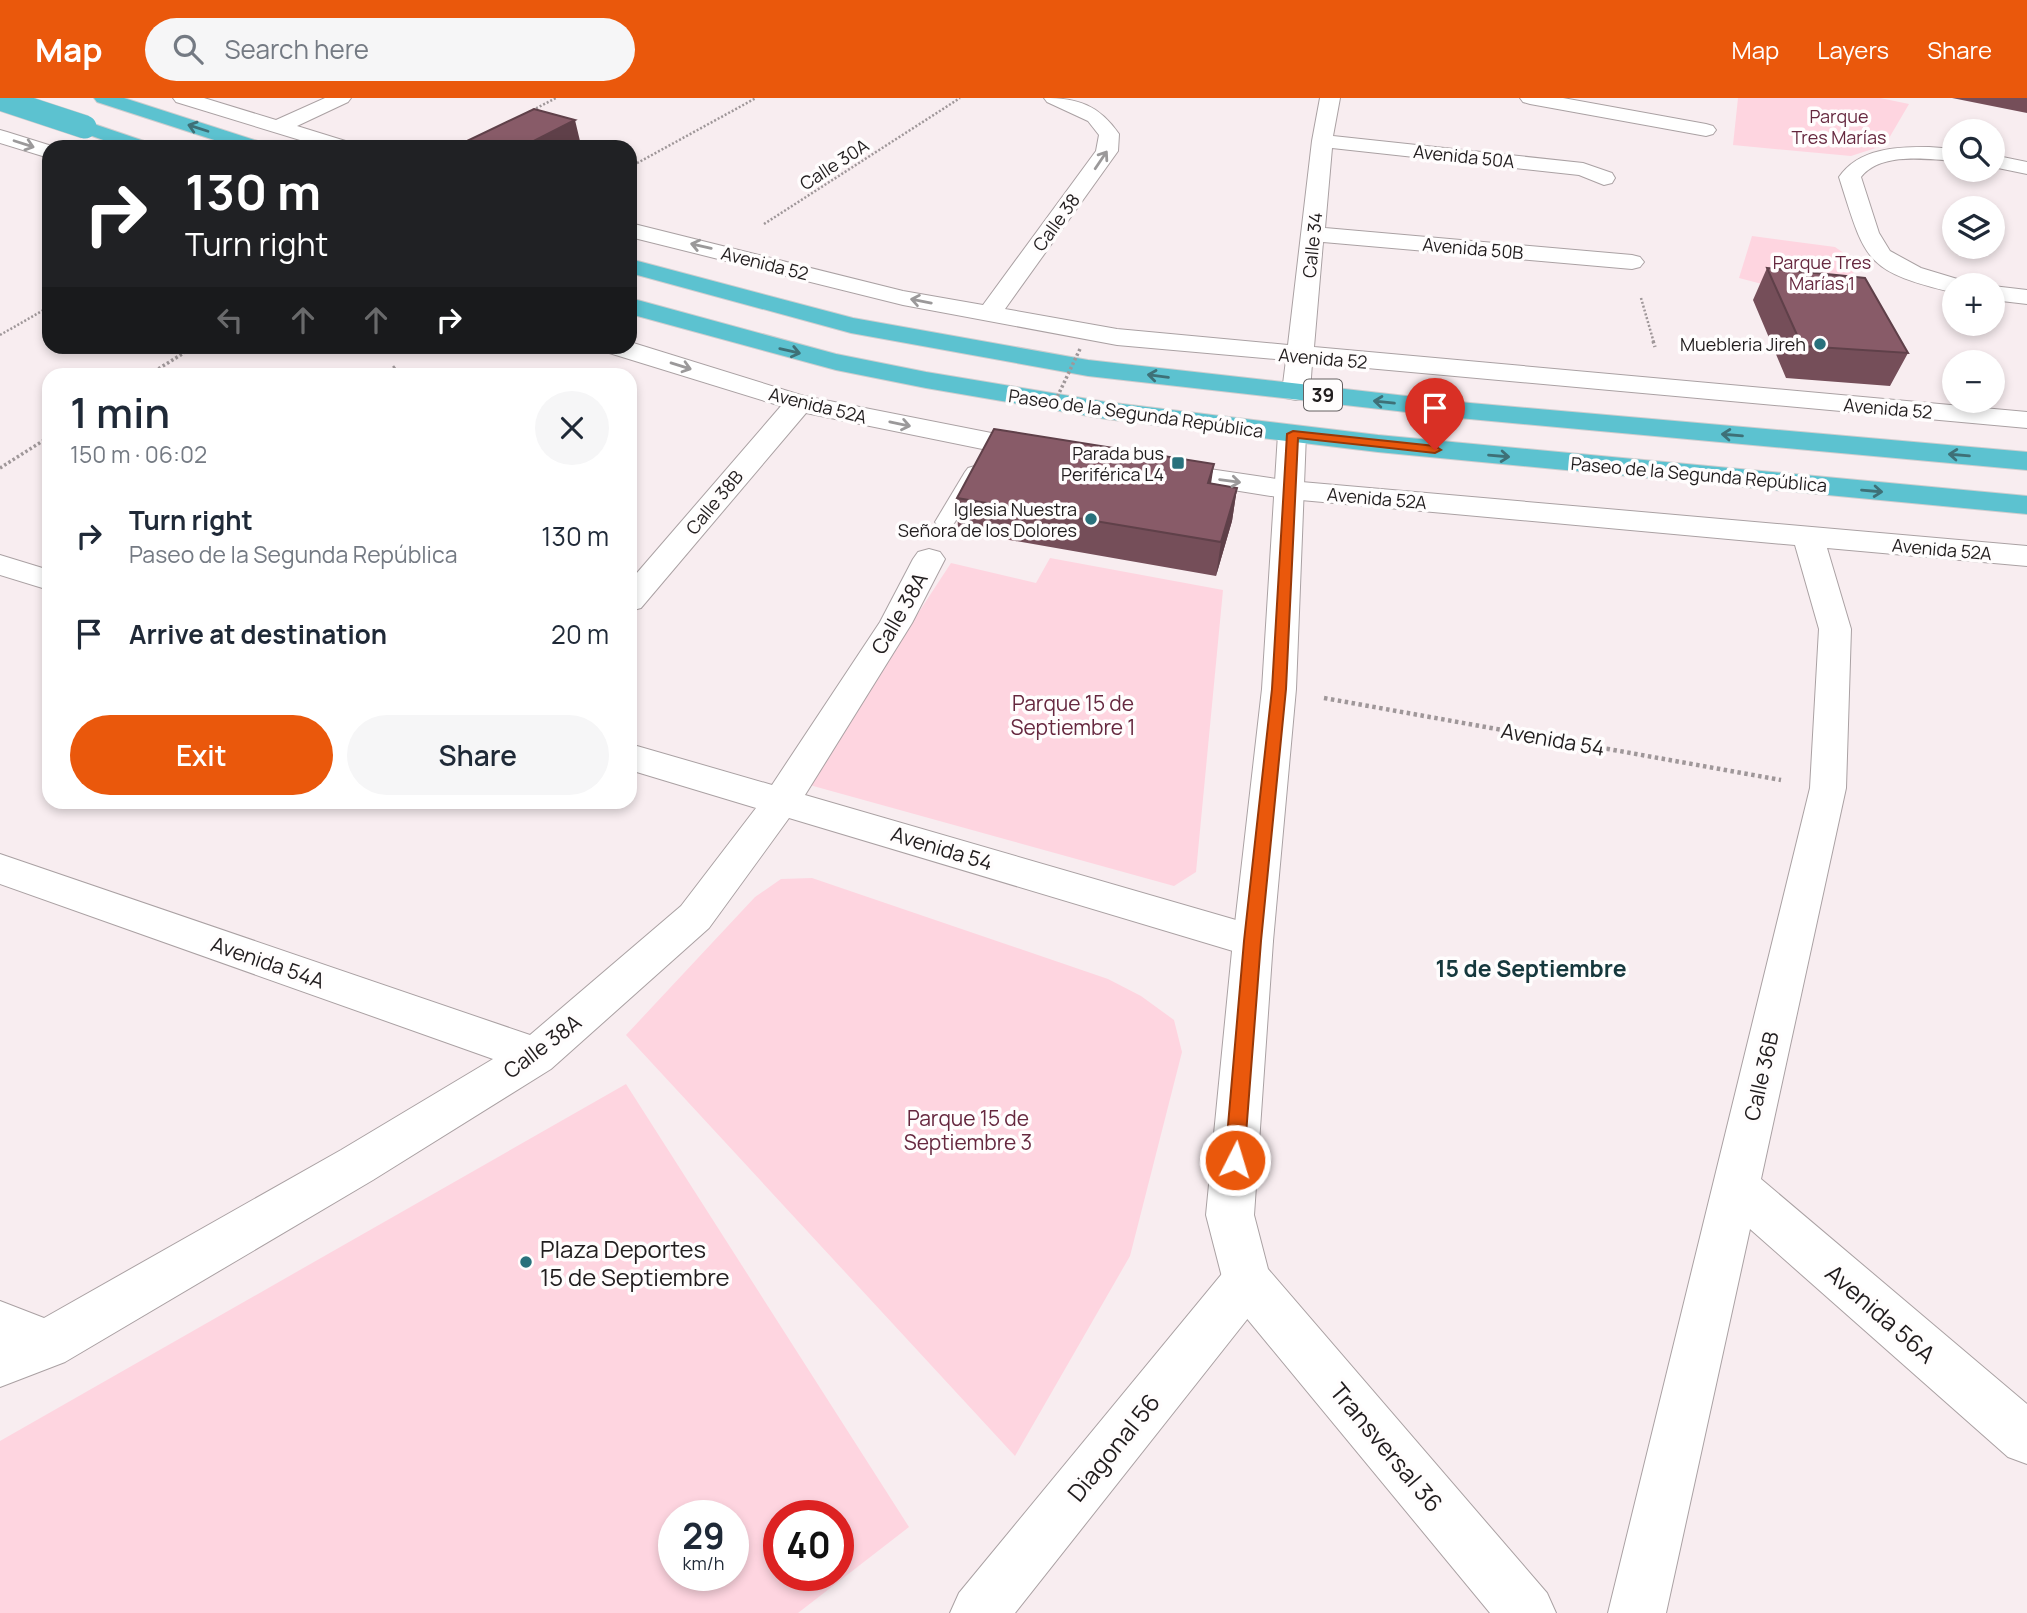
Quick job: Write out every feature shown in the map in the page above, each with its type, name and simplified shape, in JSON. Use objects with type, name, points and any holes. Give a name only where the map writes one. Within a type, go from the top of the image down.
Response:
[{"type":"highway","points":[[104,98],[236,140]]},
{"type":"highway","points":[[1,99],[123,140]]},
{"type":"highway","points":[[637,246],[851,326]]},
{"type":"highway","name":"Paseo de la Segunda República","points":[[637,268],[851,326],[1088,368],[1459,410],[2027,461]]},
{"type":"highway","name":"Paseo de la Segunda República","points":[[637,308],[743,339],[836,362],[985,391],[1293,434],[2027,505]]},
{"type":"highway","points":[[637,316],[743,339]]},
{"type":"street","points":[[183,98],[321,140]]},
{"type":"street","points":[[277,127],[341,98]]},
{"type":"street","name":"Calle 38","points":[[989,314],[1107,150],[1108,134],[1104,126],[1083,109],[1054,98]]},
{"type":"street","name":"Calle 34","points":[[1296,392],[1322,141],[1330,98]]},
{"type":"street","points":[[1530,98],[1706,130]]},
{"type":"street","points":[[0,136],[42,150]]},
{"type":"street","name":"Avenida 50A","points":[[1322,141],[1583,169],[1604,178]]},
{"type":"street","points":[[1942,154],[1890,155],[1866,163],[1853,171],[1850,177],[1875,249],[1885,259],[1904,269],[1942,282]]},
{"type":"street","points":[[2005,163],[2027,168]]},
{"type":"street","name":"Avenida 52","points":[[637,232],[903,298],[1117,337],[1301,356],[2027,420]]},
{"type":"street","name":"Avenida 50B","points":[[1313,234],[1632,262]]},
{"type":"street","points":[[2005,294],[2027,297]]},
{"type":"street","name":"Avenida 52A","points":[[637,353],[799,403],[993,444],[1069,457]]},
{"type":"street","name":"Calle 38B","points":[[637,593],[799,403]]},
{"type":"street","points":[[1247,1282],[1230,1215],[1253,941],[1279,689],[1293,434]]},
{"type":"street","name":"Avenida 52A","points":[[1133,467],[1290,490],[2027,556]]},
{"type":"street","name":"Calle 36B","points":[[1637,1613],[1828,788],[1835,629],[1808,536]]},
{"type":"street","name":"Calle 38A","points":[[0,1362],[47,1344],[358,1165],[536,1055],[695,917],[782,800],[896,623],[929,559]]},
{"type":"street","points":[[0,565],[42,578]]},
{"type":"street","name":"Avenida 54","points":[[637,759],[1253,941]]},
{"type":"street","name":"Avenida 54A","points":[[0,869],[536,1055]]},
{"type":"street","name":"Avenida 56A","points":[[1736,1187],[2027,1438]]},
{"type":"street","name":"Diagonal 56","points":[[979,1613],[1247,1282]]},
{"type":"street","name":"Transversal 36","points":[[1247,1282],[1527,1613]]},
{"type":"street","points":[[0,1325],[47,1344]]},
{"type":"lane","points":[[945,522],[993,444]]},
{"type":"path","points":[[519,116],[556,98]]},
{"type":"path","points":[[637,163],[756,98]]},
{"type":"path","name":"Calle 30A","points":[[722,251],[960,98]]},
{"type":"path","points":[[472,140],[482,135]]},
{"type":"path","points":[[0,335],[42,311]]},
{"type":"path","points":[[1051,410],[1080,349]]},
{"type":"path","points":[[160,368],[182,354]]},
{"type":"path","points":[[0,468],[42,442]]},
{"type":"path","name":"Avenida 54","points":[[1279,689],[1828,788]]},
{"type":"green space","name":"Parque Tres Marías","points":[[1738,98],[1880,98],[1909,104],[1885,145],[1851,156],[1733,145]]},
{"type":"green space","name":"Parque Tres Marías 1","points":[[1752,236],[1835,247],[1857,262],[1842,305],[1739,278]]},
{"type":"green space","name":"Parque 15 de Septiembre 1","points":[[1050,558],[1223,590],[1196,872],[1174,886],[806,784],[951,563],[1036,583]]},
{"type":"green space","name":"Parque 15 de Septiembre 3","points":[[812,878],[1108,979],[1141,996],[1174,1020],[1182,1052],[1130,1256],[1015,1456],[626,1035],[755,897],[781,879]]},
{"type":"green space","name":"Plaza Deportes 15 de Septiembre","points":[[626,1084],[909,1527],[854,1570],[854,1500],[763,1500],[763,1591],[826,1591],[798,1613],[0,1613],[0,1441]]},
{"type":"building","points":[[534,109],[575,120],[536,140],[469,140]]},
{"type":"building","points":[[1767,268],[1865,278],[1908,353],[1802,346]]},
{"type":"building","points":[[994,429],[1214,464],[1208,483],[1237,488],[1221,542],[957,498]]},
{"type":"place","name":"Muebleria Jireh","points":[[1820,344]]},
{"type":"place","name":"Parada bus Periférica L4","points":[[1178,463]]},
{"type":"place","name":"Iglesia Nuestra Señora de los Dolores","points":[[1091,519]]},
{"type":"place","name":"Plaza Deportes 15 de Septiembre","points":[[526,1262]]},
{"type":"district","name":"15 de Septiembre","points":[[1531,968]]},
{"type":"route","points":[[1235,1160],[1253,941],[1279,689],[1293,434],[1435,450]]}]
